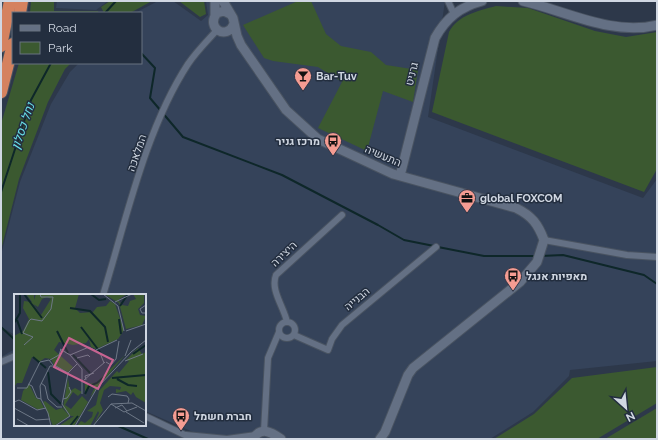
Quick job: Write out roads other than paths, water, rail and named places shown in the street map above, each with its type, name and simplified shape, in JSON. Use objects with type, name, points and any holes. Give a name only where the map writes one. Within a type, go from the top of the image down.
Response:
[{"type":"highway","points":[[1,46],[10,1]]},
{"type":"highway","points":[[20,12],[22,1]]},
{"type":"highway","points":[[1,92],[12,48]]},
{"type":"street","points":[[215,1],[215,16],[213,22],[220,31],[230,30],[234,24],[233,18],[223,1]]},
{"type":"street","points":[[448,1],[454,14]]},
{"type":"street","name":"גרניט","points":[[400,176],[435,38],[441,26],[454,14],[471,4],[482,1]]},
{"type":"street","points":[[523,1],[617,27],[636,28],[657,25]]},
{"type":"street","points":[[215,16],[224,11],[230,14]]},
{"type":"street","name":"התעשיה","points":[[234,24],[241,45],[286,110],[318,139],[400,176],[516,208],[537,223],[544,240]]},
{"type":"street","name":"התעשיה","points":[[220,31],[241,45]]},
{"type":"street","name":"המלאכה","points":[[103,294],[144,160],[166,105],[188,63],[220,31]]},
{"type":"street","name":"היצירה","points":[[287,322],[275,290],[274,280],[276,275],[342,215]]},
{"type":"street","points":[[380,439],[385,432],[405,380],[413,368],[520,282],[537,262],[544,240],[627,255],[657,257]]},
{"type":"street","name":"הבנייה","points":[[294,335],[328,350],[332,339],[342,325],[436,247]]},
{"type":"street","points":[[258,435],[268,358],[280,326],[287,322],[294,325],[296,332],[294,335],[285,338],[279,332]]},
{"type":"street","points":[[1,362],[14,356]]},
{"type":"street","points":[[146,416],[194,439]]},
{"type":"street","points":[[186,435],[227,439],[249,437],[272,432],[279,438]]},
{"type":"waterway","name":"נחל כסלון","points":[[106,12],[116,1]]},
{"type":"waterway","points":[[142,54],[155,68],[150,98],[183,137],[282,175],[404,240],[434,246]]},
{"type":"waterway","name":"נחל כסלון","points":[[1,192],[31,100],[50,64]]},
{"type":"waterway","points":[[438,247],[484,256],[537,256]]},
{"type":"waterway","points":[[541,256],[563,255],[644,275],[657,284]]},
{"type":"waterway","points":[[1,327],[14,339]]},
{"type":"waterway","points":[[118,426],[148,439]]},
{"type":"place","name":"Bar-Tuv","points":[[303,91]]},
{"type":"place","name":"מרכז גניר","points":[[333,156]]},
{"type":"place","name":"global FOXCOM","points":[[467,213]]},
{"type":"place","name":"מאפיות אנגל","points":[[513,291]]},
{"type":"place","name":"חברת חשמל","points":[[181,431]]}]
